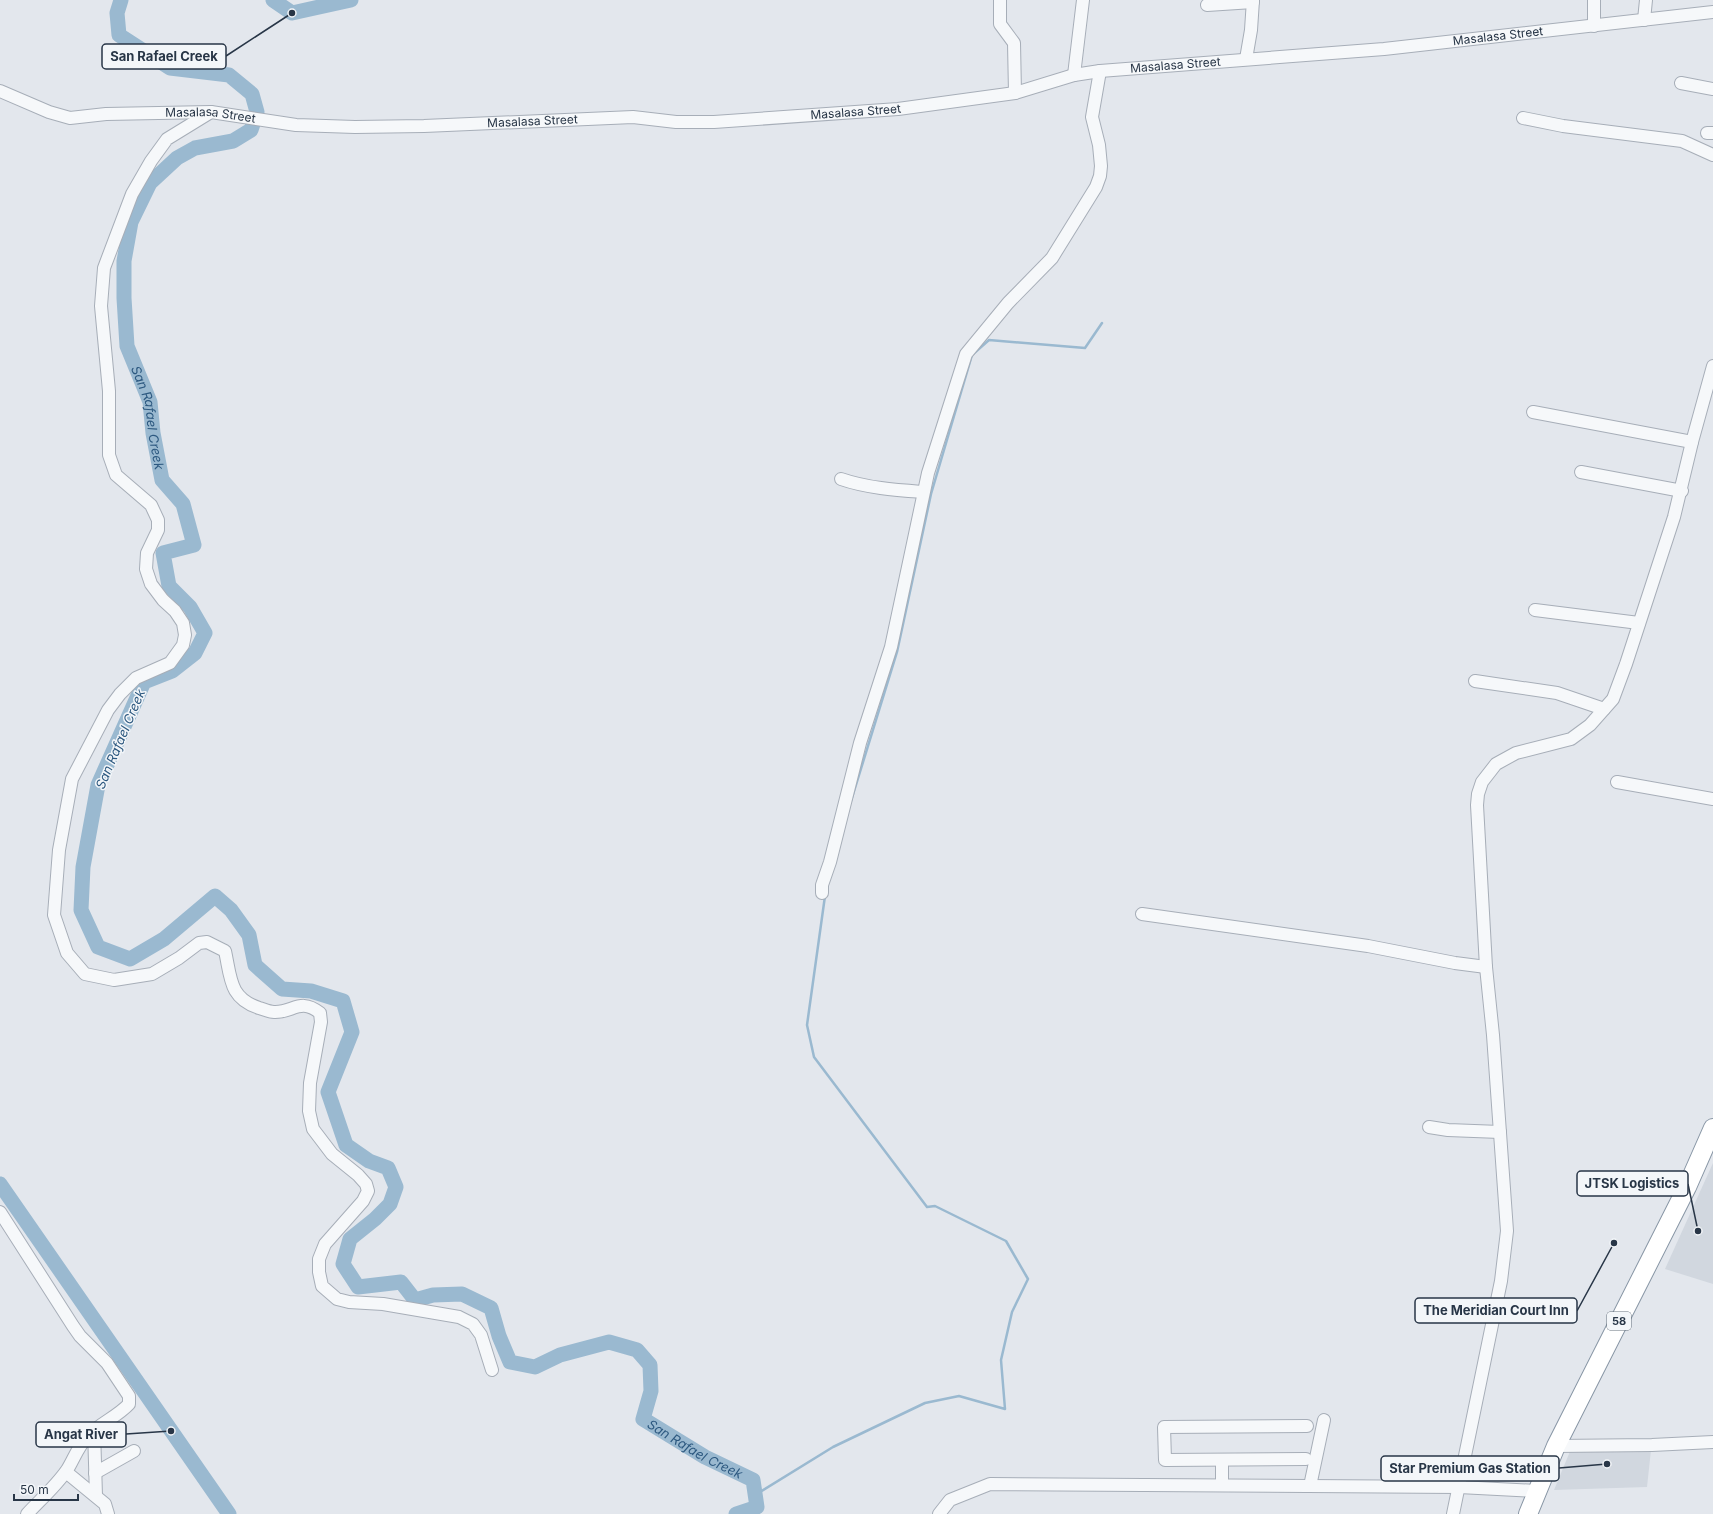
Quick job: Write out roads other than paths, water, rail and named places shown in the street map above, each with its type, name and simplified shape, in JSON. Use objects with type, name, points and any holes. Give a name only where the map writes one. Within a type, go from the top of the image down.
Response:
[{"type":"highway","name":"58","points":[[1528,1514],[1556,1446],[1687,1187],[1713,1128]]},
{"type":"street","points":[[1000,0],[1000,24],[1014,43],[1015,93]]},
{"type":"street","points":[[1074,75],[1083,0]]},
{"type":"street","points":[[1594,0],[1594,26]]},
{"type":"street","points":[[1644,20],[1646,0]]},
{"type":"street","points":[[1207,5],[1253,1],[1246,59]]},
{"type":"street","name":"Masalasa Street","points":[[0,91],[49,112],[78,119],[106,114],[210,112],[296,126],[355,127],[447,125],[633,117],[676,122],[714,122],[898,109],[1015,93],[1074,75],[1100,70],[1384,48],[1713,12]]},
{"type":"street","points":[[822,893],[822,885],[830,862],[847,770],[860,743],[891,647],[923,492],[958,375],[969,350],[980,339],[1008,303],[1052,258],[1096,187],[1100,176],[1101,166],[1099,145],[1092,117],[1100,70]]},
{"type":"street","points":[[1680,83],[1713,89]]},
{"type":"street","points":[[210,112],[167,139],[150,161],[132,194],[104,268],[101,306],[109,391],[109,455],[116,475],[151,505],[158,520],[158,530],[147,553],[146,569],[151,584],[163,600],[175,611],[183,623],[185,635],[183,645],[170,663],[136,678],[120,694],[108,710],[72,779],[59,850],[54,915],[67,953],[85,974],[114,980],[152,974],[179,958],[199,943],[207,942],[225,951],[233,987],[239,998],[254,1006],[273,1012],[302,1005],[315,1009],[320,1014],[310,1083],[309,1111],[313,1129],[332,1154],[358,1175],[366,1184],[368,1191],[363,1200],[325,1244],[319,1259],[319,1272],[322,1286],[337,1299],[349,1302],[383,1304],[459,1317],[474,1324],[481,1335],[492,1370]]},
{"type":"street","points":[[1523,118],[1563,126],[1682,141],[1713,155]]},
{"type":"street","points":[[1453,1514],[1501,1281],[1507,1238],[1500,1132],[1486,967],[1477,805],[1478,794],[1482,782],[1491,769],[1502,760],[1516,753],[1566,741],[1586,729],[1604,710],[1616,692],[1682,491],[1692,442],[1713,366]]},
{"type":"street","points":[[1534,412],[1692,442]]},
{"type":"street","points":[[1581,472],[1682,491]]},
{"type":"street","points":[[841,479],[853,483],[881,488],[923,492]]},
{"type":"street","points":[[1535,610],[1639,623]]},
{"type":"street","points":[[1475,681],[1557,693],[1604,710]]},
{"type":"street","points":[[1617,782],[1713,799]]},
{"type":"street","points":[[1142,914],[1368,946],[1455,963],[1486,967]]},
{"type":"street","points":[[1429,1127],[1448,1130],[1500,1132]]},
{"type":"street","points":[[0,1212],[72,1326],[107,1363],[129,1396],[129,1404],[123,1411],[94,1430],[76,1452],[66,1472],[27,1514]]},
{"type":"street","points":[[1310,1486],[1324,1420]]},
{"type":"street","points":[[1306,1459],[1165,1460],[1164,1427],[1307,1426]]},
{"type":"street","points":[[94,1430],[96,1496]]},
{"type":"street","points":[[1556,1446],[1713,1442]]},
{"type":"street","points":[[95,1472],[134,1451]]},
{"type":"street","points":[[1222,1460],[1222,1485]]},
{"type":"street","points":[[66,1472],[105,1504],[108,1514]]},
{"type":"street","points":[[939,1514],[950,1500],[990,1484],[1310,1486],[1459,1488],[1537,1491]]},
{"type":"waterway","name":"San Rafael Creek","points":[[121,0],[117,13],[119,35],[170,68],[229,75],[252,94],[257,112],[251,130],[233,141],[195,148],[177,158],[150,183],[131,222],[124,261],[124,298],[127,346],[150,402],[153,433],[162,480],[183,504],[194,545],[163,553],[169,586],[190,607],[205,633],[195,653],[172,671],[144,682],[98,785],[83,867],[81,910],[98,947],[130,959],[164,939],[215,896],[231,910],[249,935],[255,965],[282,989],[311,991],[343,1001],[352,1032],[328,1092],[346,1145],[369,1161],[388,1168],[396,1187],[390,1204],[375,1219],[350,1239],[343,1264],[358,1287],[401,1282],[415,1300],[433,1295],[462,1294],[491,1308],[499,1336],[510,1362],[535,1367],[560,1355],[609,1342],[637,1350],[650,1365],[651,1391],[643,1419],[705,1457],[753,1480],[757,1507],[736,1514]]},
{"type":"waterway","name":"San Rafael Creek","points":[[273,0],[292,13],[351,0]]},
{"type":"waterway","points":[[851,801],[897,652],[931,494],[972,355],[989,340],[1085,348],[1102,323]]},
{"type":"waterway","points":[[755,1495],[833,1447],[925,1403],[959,1396],[1005,1409],[1001,1360],[1012,1312],[1028,1279],[1006,1241],[935,1206],[927,1207],[814,1057],[807,1025],[825,896]]},
{"type":"waterway","points":[[0,1184],[229,1514]]},
{"type":"place","name":"San Rafael Creek","points":[[292,13]]},
{"type":"place","name":"JTSK Logistics","points":[[1698,1231]]},
{"type":"place","name":"The Meridian Court Inn","points":[[1614,1243]]},
{"type":"place","name":"Angat River","points":[[171,1431]]},
{"type":"place","name":"Star Premium Gas Station","points":[[1607,1464]]}]
